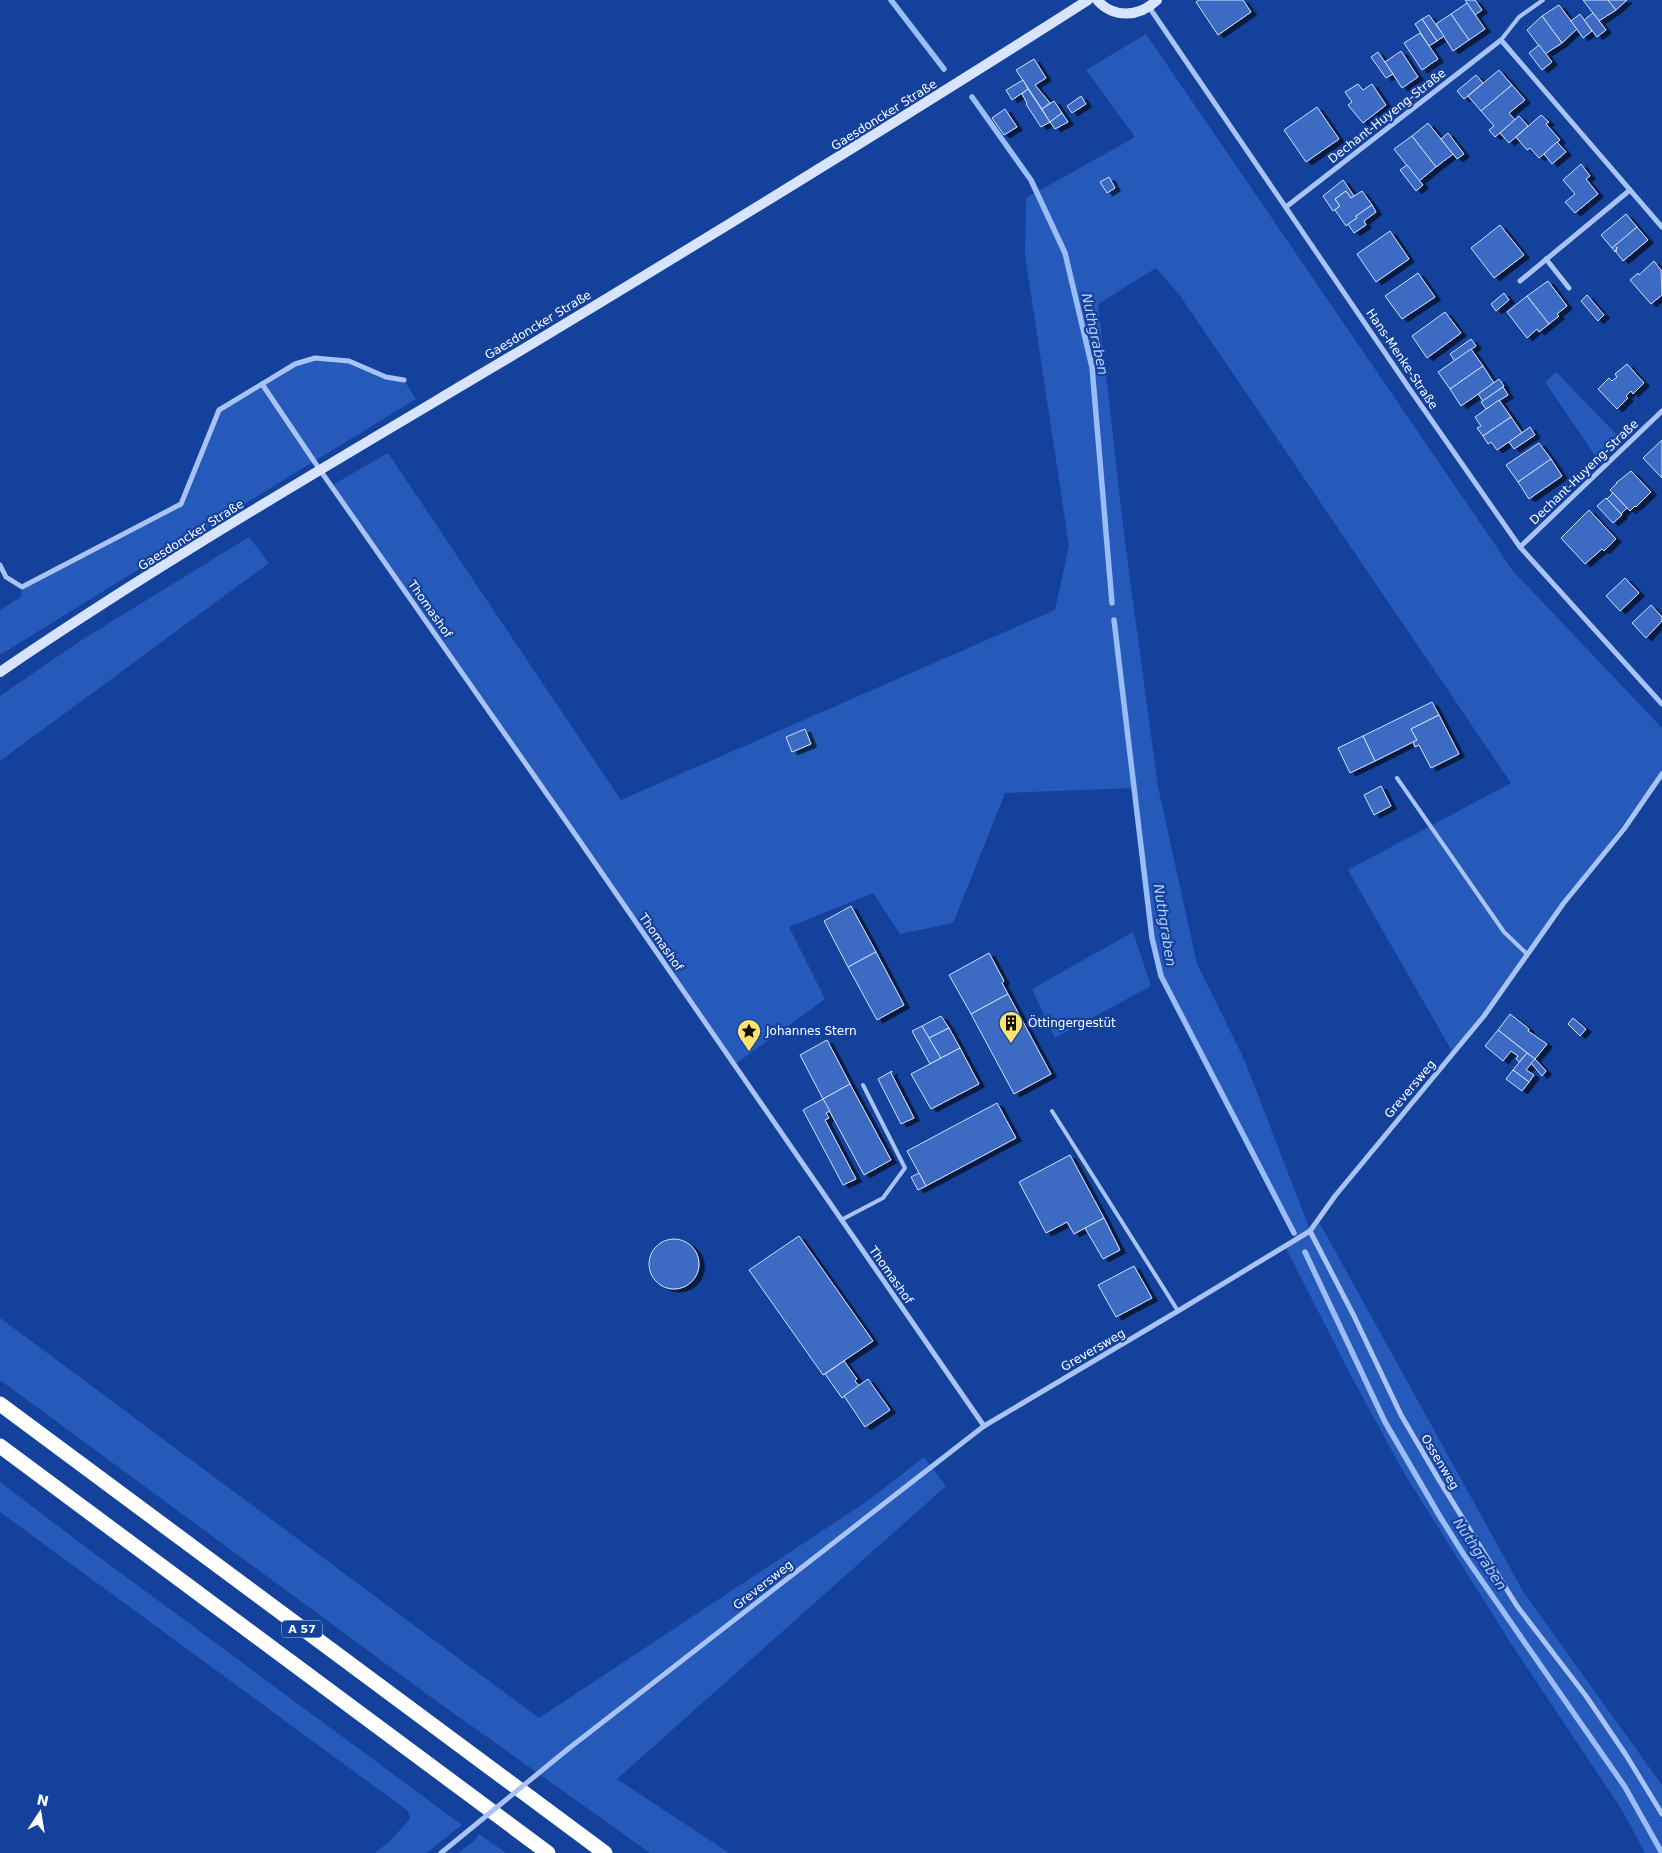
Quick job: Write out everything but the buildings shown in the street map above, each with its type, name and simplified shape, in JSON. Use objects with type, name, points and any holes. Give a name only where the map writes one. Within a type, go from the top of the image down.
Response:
[{"type":"highway","name":"A 57","points":[[0,1404],[605,1853]]},
{"type":"highway","name":"A 57","points":[[0,1446],[548,1853]]},
{"type":"main road","name":"Gaesdoncker Straße","points":[[0,672],[74,622],[320,470],[701,242],[909,114],[1088,0]]},
{"type":"main road","points":[[1097,0],[1102,6],[1113,12],[1126,14],[1138,13],[1153,3]]},
{"type":"street","name":"Hans-Menke-Straße","points":[[1153,3],[1286,207],[1520,547],[1662,704]]},
{"type":"street","points":[[1501,40],[1662,227]]},
{"type":"street","name":"Dechant-Huyeng-Straße","points":[[1286,207],[1501,40]]},
{"type":"street","points":[[1520,281],[1630,190]]},
{"type":"street","points":[[1546,259],[1569,288]]},
{"type":"street","points":[[0,565],[6,577],[22,587],[181,504],[219,410],[295,364],[315,358],[349,361],[386,377],[404,380]]},
{"type":"street","name":"Thomashof","points":[[262,384],[984,1426]]},
{"type":"street","name":"Dechant-Huyeng-Straße","points":[[1520,547],[1662,411]]},
{"type":"street","name":"Greversweg","points":[[440,1853],[568,1749],[984,1426],[1310,1231],[1335,1196],[1484,1016],[1563,904],[1624,829],[1662,774]]},
{"type":"street","name":"Ossenweg","points":[[1310,1231],[1354,1316],[1401,1415],[1438,1480],[1518,1606],[1586,1696],[1631,1762],[1662,1814]]},
{"type":"lane","name":"Dechant-Huyeng-Straße","points":[[1501,40],[1519,17],[1543,0]]},
{"type":"lane","points":[[1398,778],[1504,932],[1527,954]]},
{"type":"lane","points":[[841,1220],[884,1198],[904,1168],[863,1084]]},
{"type":"lane","points":[[1052,1111],[1178,1311]]},
{"type":"shaded area","points":[[1146,34],[1513,571],[1662,728],[1662,772],[1453,1053],[1348,870],[1511,783],[1181,297],[1156,268],[1098,304],[1125,542],[1158,787],[1197,964],[1244,1059],[1310,1230],[1318,1220],[1524,1593],[1662,1785],[1662,1853],[1645,1853],[1622,1810],[1512,1645],[1404,1473],[1349,1372],[1285,1246],[1297,1238],[1161,976],[1152,938],[1134,788],[1005,793],[953,923],[900,934],[873,893],[789,927],[825,999],[734,1065],[331,486],[388,453],[621,800],[1055,610],[1069,546],[1025,255],[1026,198],[1135,137],[1086,70]]},
{"type":"shaded area","points":[[315,358],[349,361],[389,377],[404,380],[416,399],[0,655],[0,610],[21,597],[22,587],[181,504],[219,410],[295,364]]},
{"type":"shaded area","points":[[1556,372],[1618,436],[1596,457],[1545,382]]},
{"type":"shaded area","points":[[249,537],[269,563],[0,761],[0,696],[80,641]]},
{"type":"shaded area","points":[[1133,932],[1151,986],[1055,1038],[1032,989]]},
{"type":"shaded area","points":[[0,1318],[539,1718],[869,1500],[924,1457],[946,1486],[617,1779],[729,1853],[650,1853],[435,1700],[0,1380]]},
{"type":"shaded area","points":[[0,1482],[462,1825],[426,1853],[375,1853],[390,1841],[410,1819],[408,1811],[0,1512]]},
{"type":"shaded area","points":[[479,1834],[506,1853],[458,1853],[474,1841]]},
{"type":"waterway","name":"Nuthgraben","points":[[891,0],[944,69]]},
{"type":"waterway","name":"Nuthgraben","points":[[972,97],[1031,180],[1065,253],[1092,367],[1112,603]]},
{"type":"waterway","name":"Nuthgraben","points":[[1114,620],[1152,938],[1161,976],[1294,1233]]},
{"type":"waterway","name":"Nuthgraben","points":[[1305,1252],[1385,1422],[1439,1515],[1464,1555],[1625,1787],[1662,1853]]},
{"type":"place","name":"Öttingergestüt","points":[[1011,1044]]},
{"type":"place","name":"Johannes Stern","points":[[749,1052]]}]
